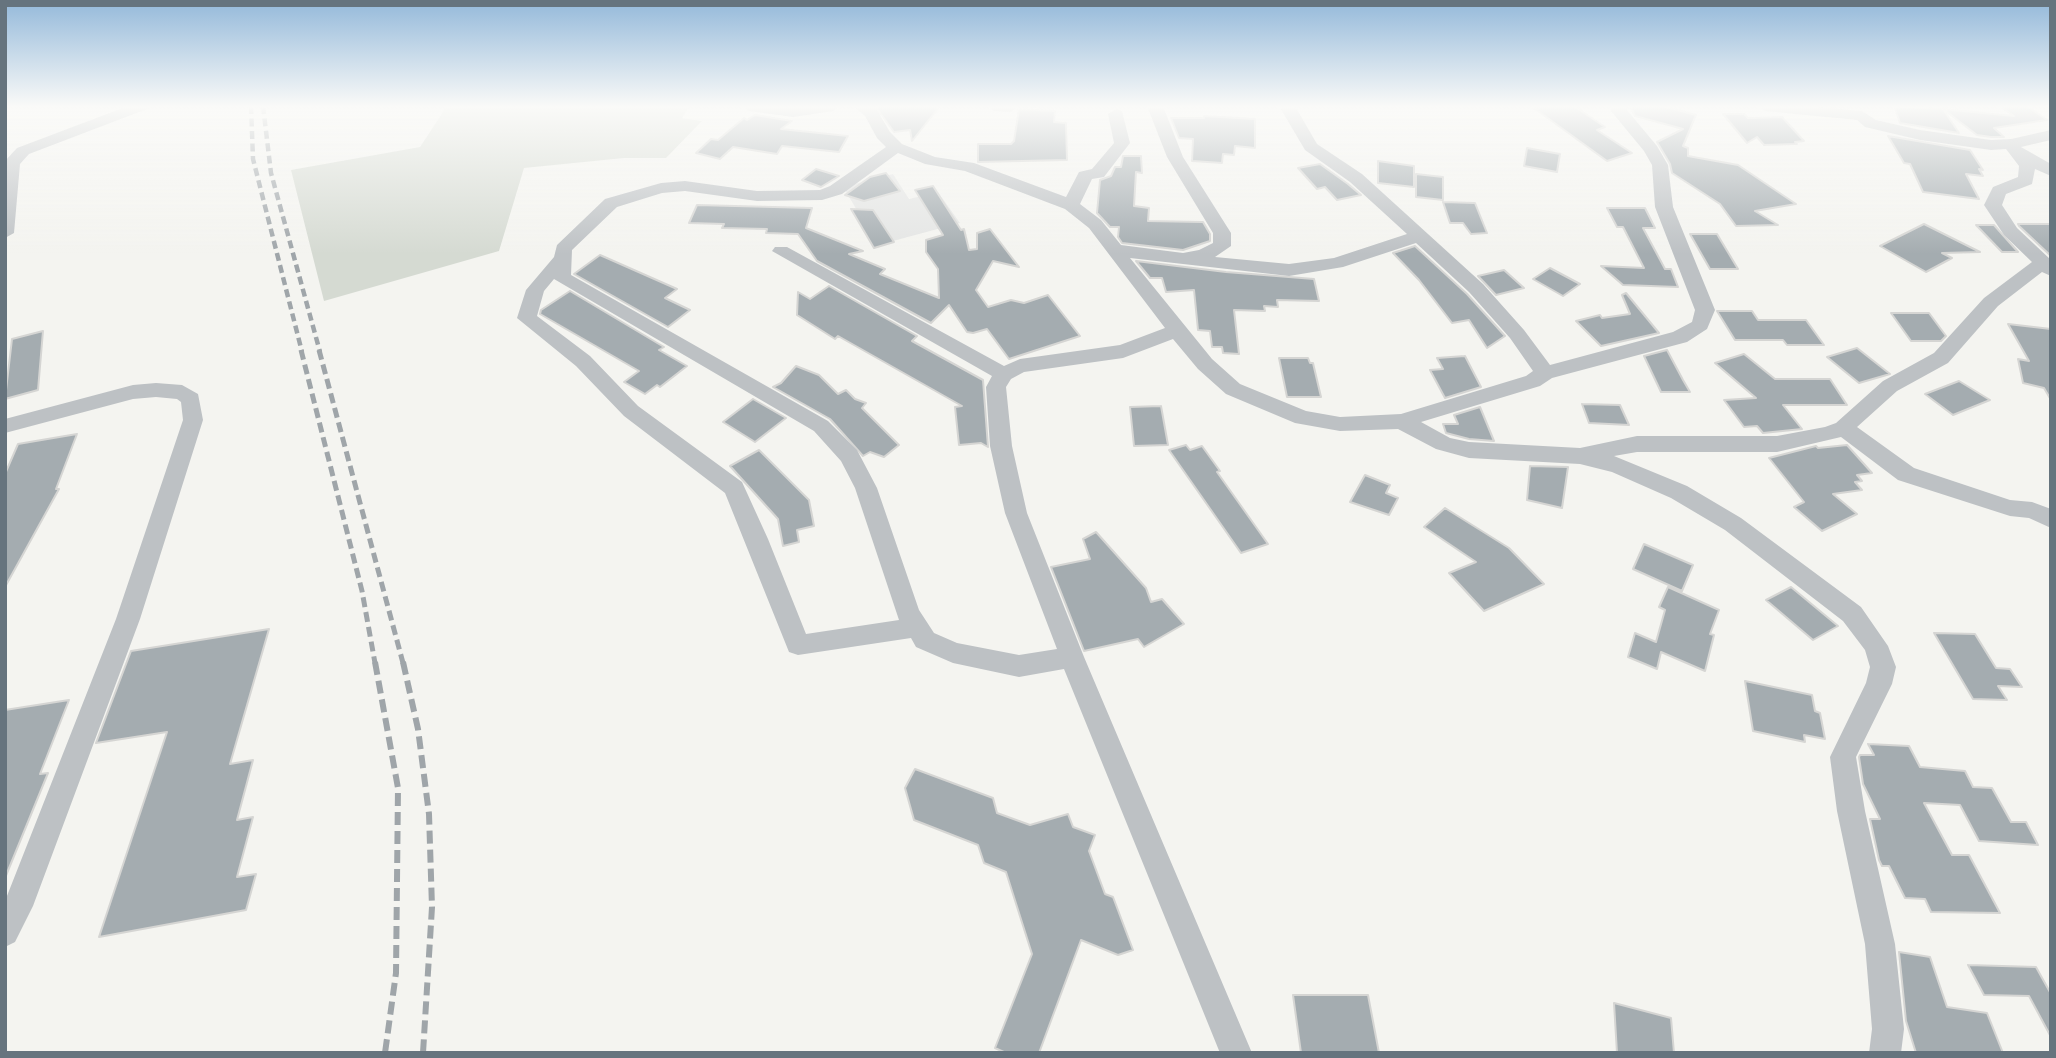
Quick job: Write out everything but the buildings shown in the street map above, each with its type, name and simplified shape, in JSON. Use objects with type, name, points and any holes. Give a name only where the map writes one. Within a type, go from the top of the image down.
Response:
[{"type":"street","points":[[5,233],[12,163],[18,155]]},
{"type":"street","points":[[885,155],[836,190],[822,195],[757,197],[685,186],[661,188],[611,203],[563,249],[562,277],[821,426],[849,456],[866,488],[908,613],[925,640],[953,653],[1019,666],[1072,657]]},
{"type":"street","points":[[917,155],[931,161],[968,167],[1070,205],[1095,224],[1205,365],[1233,389],[1303,418],[1340,424],[1401,421],[1533,381],[1545,373],[1680,337],[1700,325],[1705,310],[1698,285],[1664,207],[1660,164],[1655,155]]},
{"type":"street","points":[[1070,205],[1085,176],[1098,173],[1112,155]]},
{"type":"street","points":[[1174,155],[1222,233],[1222,246],[1204,255],[1184,259]]},
{"type":"street","points":[[1323,155],[1356,178],[1496,310],[1545,373]]},
{"type":"street","points":[[1580,456],[1637,444],[1777,444],[1829,434],[1843,428],[1890,386],[1941,358],[1991,302],[2046,267],[2010,231],[1993,205],[1999,191],[2026,180],[2027,166],[2019,155]]},
{"type":"street","points":[[2026,155],[2051,171]]},
{"type":"street","points":[[1114,250],[1289,270],[1337,263],[1419,236]]},
{"type":"street","points":[[781,251],[1003,374]]},
{"type":"street","points":[[561,260],[535,290],[527,318],[583,361],[631,411],[734,488],[798,645],[917,627]]},
{"type":"street","points":[[1177,331],[1123,351],[1020,366],[1003,374],[996,387],[1001,446],[1016,513],[1072,657],[1236,1053]]},
{"type":"street","points":[[5,426],[133,392],[156,390],[182,392],[191,399],[193,420],[128,619],[5,932]]},
{"type":"street","points":[[1401,421],[1444,444],[1469,450],[1580,456],[1617,465],[1679,492],[1733,524],[1852,614],[1876,646],[1883,667],[1879,684],[1843,757],[1851,811],[1880,944],[1888,1029],[1885,1053]]},
{"type":"street","points":[[1843,428],[1906,474],[2010,508],[2045,511]]},
{"type":"shaded area","points":[[373,155],[669,155],[666,158],[624,158],[524,168],[499,251],[324,301],[291,170]]},
{"type":"shaded area","points":[[893,174],[909,199],[938,192],[960,223],[878,245],[843,187]]},
{"type":"railway","points":[[253,155],[302,352]]},
{"type":"railway","points":[[269,155],[271,173],[320,352]]},
{"type":"railway","points":[[301,350],[362,591],[375,663]]},
{"type":"railway","points":[[319,350],[403,663]]},
{"type":"railway","points":[[375,662],[398,788],[396,973],[385,1053]]},
{"type":"railway","points":[[403,662],[418,729],[429,814],[432,907],[423,1053]]}]
